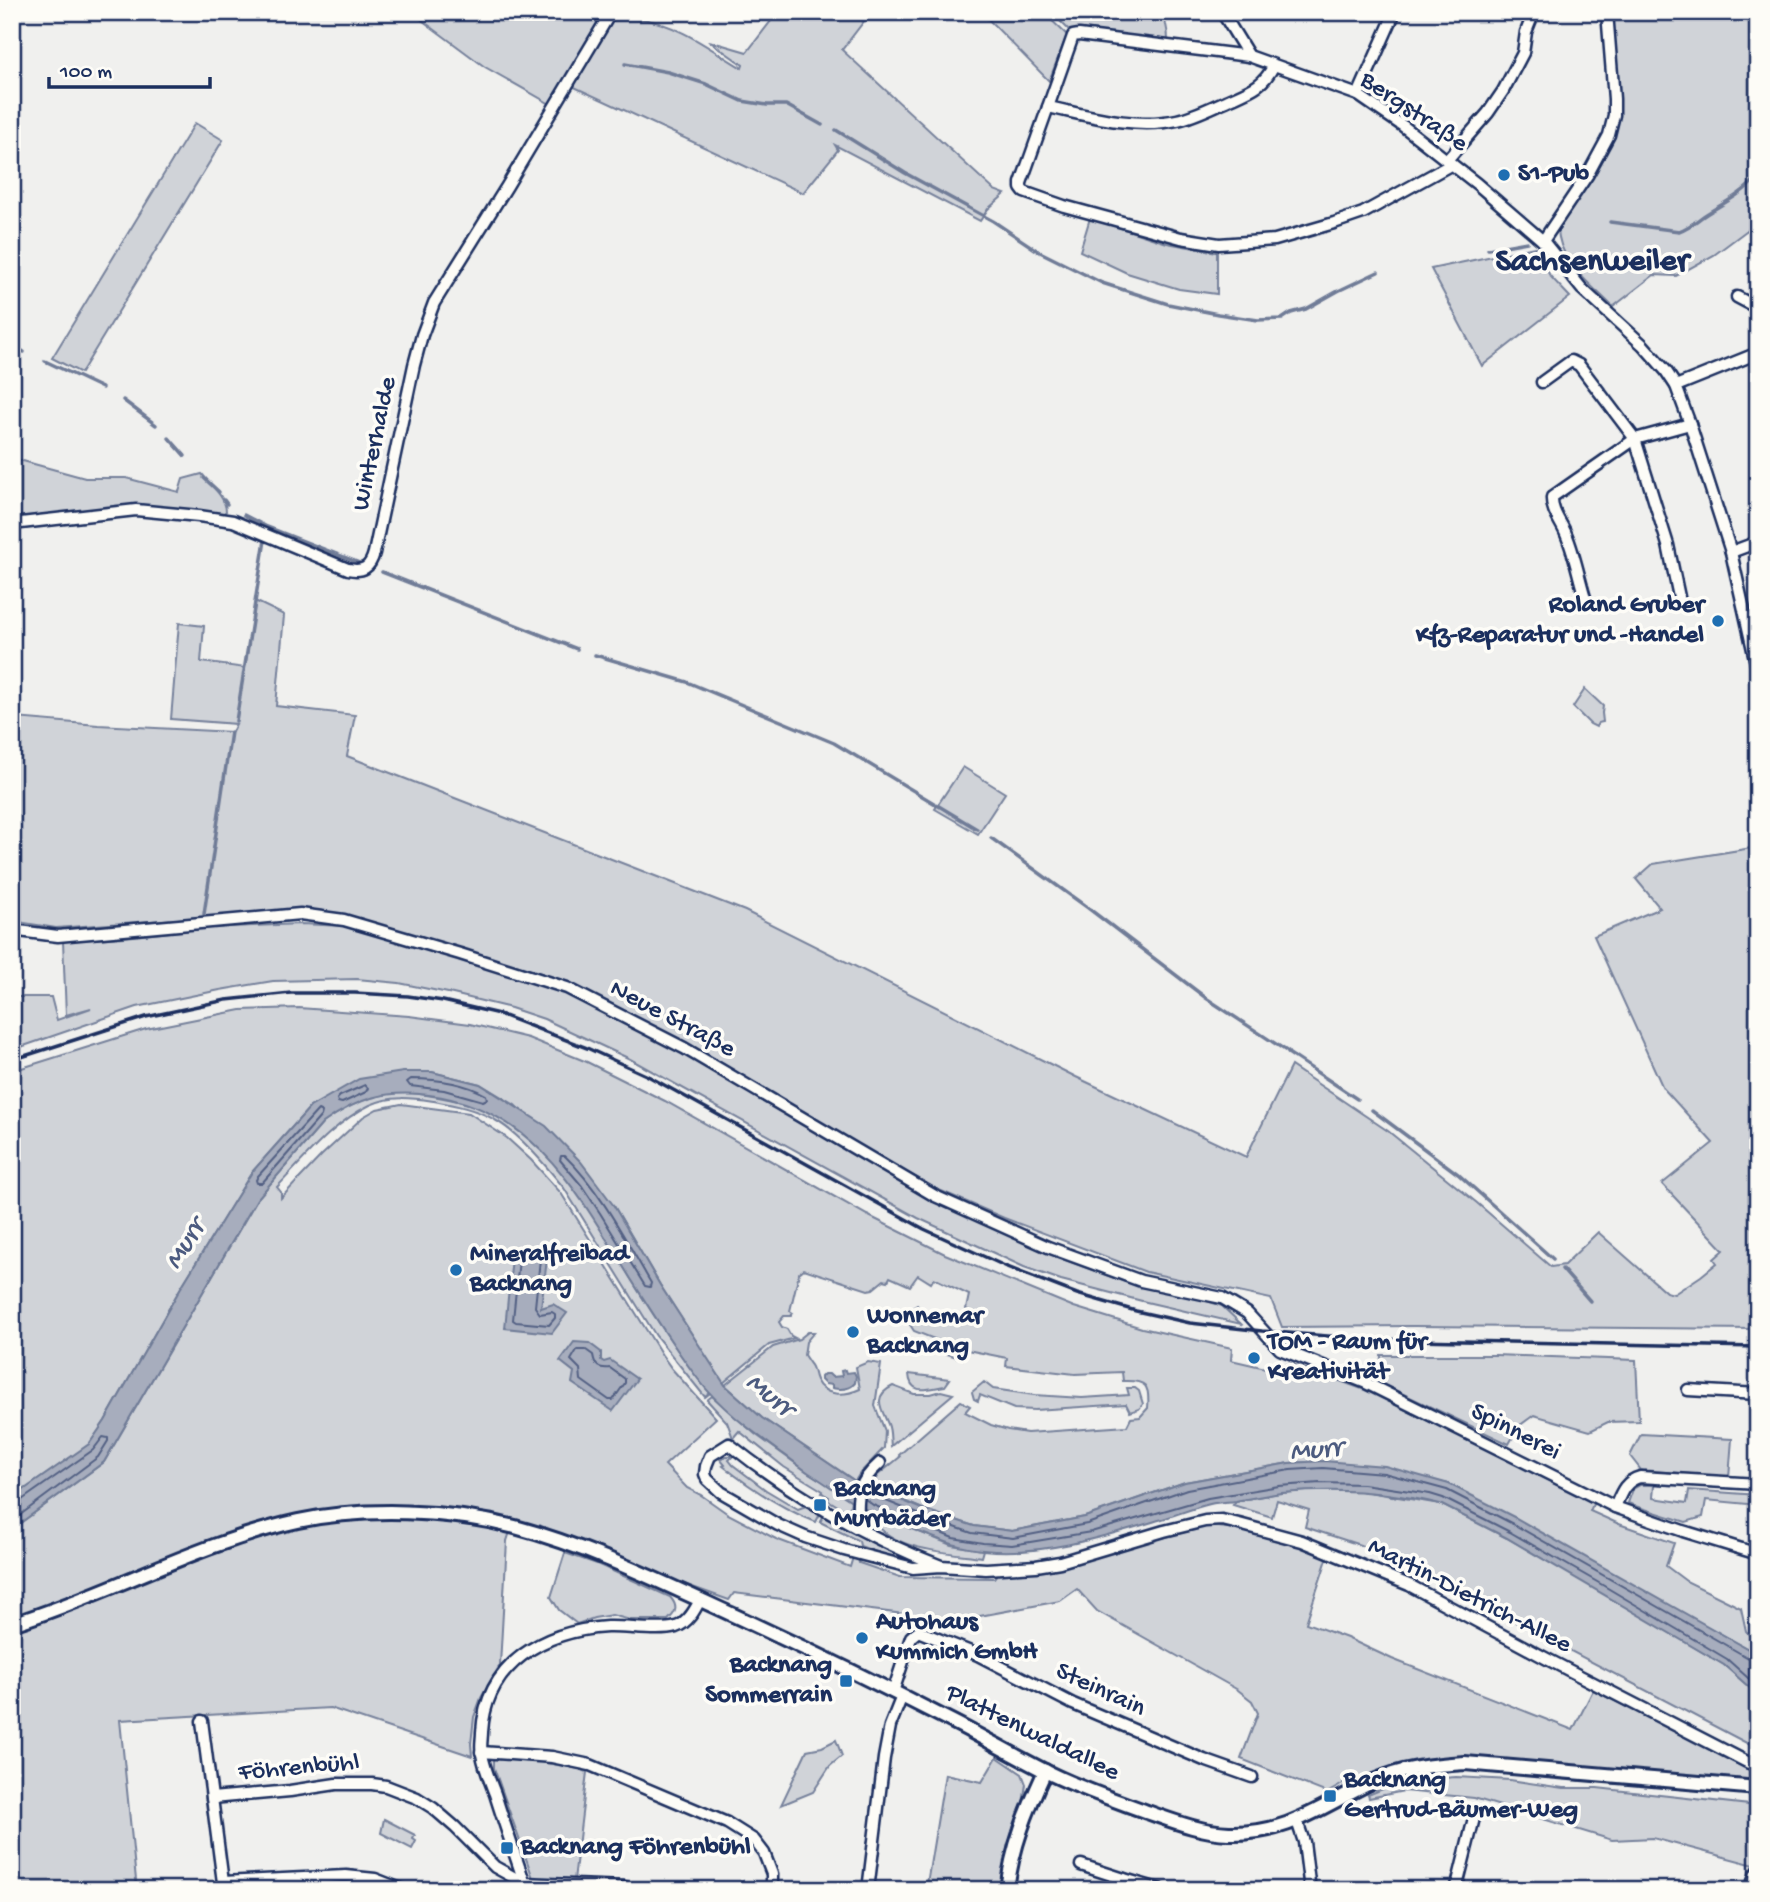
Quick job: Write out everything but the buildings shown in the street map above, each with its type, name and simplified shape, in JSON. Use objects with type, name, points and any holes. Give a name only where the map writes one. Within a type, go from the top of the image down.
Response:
[{"type":"street","name":"Winterhalde","points":[[12,524],[136,510],[199,516],[233,522],[348,569],[360,571],[366,568],[374,553],[414,365],[434,303],[611,12]]},
{"type":"street","points":[[1222,12],[1249,56]]},
{"type":"street","points":[[1358,95],[1395,12]]},
{"type":"street","points":[[1274,65],[1268,77],[1258,87],[1179,119],[1124,123],[1048,107],[1021,188],[1024,192],[1064,206],[1181,238],[1219,244],[1275,240],[1334,223],[1363,212],[1450,162],[1503,91],[1523,53],[1526,32],[1534,12]]},
{"type":"street","points":[[1543,241],[1588,174],[1609,135],[1615,99],[1607,12]]},
{"type":"street","name":"Bergstraße","points":[[1048,107],[1073,36],[1249,56],[1358,95],[1450,162],[1543,241],[1582,289],[1643,345],[1676,386],[1731,552],[1758,671]]},
{"type":"street","points":[[1737,297],[1756,305],[1758,319]]},
{"type":"street","points":[[1676,386],[1758,353]]},
{"type":"street","points":[[1542,382],[1571,361],[1579,365],[1635,439],[1668,545],[1679,597]]},
{"type":"street","points":[[1586,601],[1567,536],[1551,502],[1553,494],[1635,439],[1690,424]]},
{"type":"street","points":[[1731,552],[1758,542]]},
{"type":"street","name":"Neue Straße","points":[[12,929],[58,936],[300,914],[344,920],[567,988],[684,1048],[935,1196],[1048,1247],[1141,1281],[1222,1298],[1247,1313],[1262,1331]]},
{"type":"street","name":"Spinnerei","points":[[1262,1331],[1280,1349],[1364,1382],[1615,1507],[1758,1554]]},
{"type":"street","points":[[1688,1390],[1758,1394]]},
{"type":"street","name":"Martin-Dietrich-Allee","points":[[941,1566],[893,1547],[859,1528],[773,1477],[729,1444],[707,1461],[705,1471],[709,1482],[733,1500],[778,1525],[830,1546],[913,1569],[941,1566],[986,1569],[1036,1566],[1060,1562],[1205,1521],[1222,1520],[1302,1541],[1409,1585],[1758,1766]]},
{"type":"street","points":[[859,1528],[858,1498],[862,1484],[880,1463]]},
{"type":"street","points":[[1615,1507],[1622,1489],[1632,1479],[1758,1484]]},
{"type":"street","name":"Plattenwaldallee","points":[[12,1625],[211,1546],[256,1531],[302,1521],[386,1512],[432,1514],[510,1526],[603,1557],[835,1662],[1084,1789],[1203,1830],[1231,1833],[1273,1829],[1297,1821],[1375,1780],[1424,1766],[1465,1763],[1758,1788]]},
{"type":"street","points":[[627,1890],[624,1887],[526,1886],[481,1752],[483,1717],[498,1681],[507,1669],[526,1652],[542,1643],[580,1631],[605,1628],[668,1629],[685,1622],[701,1600]]},
{"type":"street","name":"Steinrain","points":[[898,1694],[911,1637],[918,1631],[978,1654],[1073,1704],[1204,1760],[1252,1777]]},
{"type":"street","points":[[868,1890],[884,1758],[898,1694]]},
{"type":"street","points":[[201,1721],[223,1886],[346,1876],[375,1880],[403,1890]]},
{"type":"street","points":[[481,1752],[552,1757],[590,1765],[727,1822],[754,1840],[764,1853],[772,1874],[772,1890]]},
{"type":"street","points":[[1007,1890],[1020,1829],[1045,1771]]},
{"type":"street","name":"Föhrenbühl","points":[[212,1798],[336,1784],[372,1784],[386,1787],[433,1808],[495,1867],[526,1886]]},
{"type":"street","points":[[1456,1890],[1474,1818]]},
{"type":"street","points":[[1297,1821],[1303,1840],[1310,1890]]},
{"type":"street","points":[[1081,1865],[1162,1890]]},
{"type":"street","points":[[1750,1890],[1757,1873]]},
{"type":"street","points":[[1112,1890],[1124,1879]]},
{"type":"shaded area","points":[[411,12],[586,12],[598,22],[571,77],[615,18],[639,18],[669,27],[742,68],[743,65],[709,41],[747,52],[778,12],[871,12],[842,50],[994,190],[1005,194],[988,209],[980,221],[835,145],[838,150],[803,193],[568,84],[552,105],[485,67]]},
{"type":"shaded area","points":[[981,12],[1043,12],[1067,35],[1049,81]]},
{"type":"shaded area","points":[[1051,12],[1160,12],[1168,33],[1168,41],[1074,31],[1072,33]]},
{"type":"shaded area","points":[[1611,12],[1758,12],[1758,222],[1714,255],[1676,276],[1654,275],[1613,307],[1569,261],[1559,239],[1558,226],[1600,163],[1613,135]]},
{"type":"shaded area","points":[[195,123],[223,140],[81,373],[52,358]]},
{"type":"shaded area","points":[[1090,218],[1167,243],[1217,252],[1217,294],[1179,289],[1127,273],[1080,251]]},
{"type":"shaded area","points":[[1535,247],[1550,276],[1570,297],[1482,366],[1431,269]]},
{"type":"shaded area","points":[[12,458],[85,478],[126,478],[179,492],[183,479],[202,474],[221,496],[226,511],[220,517],[129,506],[12,518]]},
{"type":"shaded area","points":[[255,601],[284,615],[276,706],[355,715],[347,756],[745,911],[1076,1077],[1246,1157],[1291,1066],[1388,1131],[1551,1267],[1564,1265],[1598,1232],[1666,1292],[1674,1294],[1717,1263],[1714,1259],[1724,1250],[1662,1184],[1713,1143],[1663,1088],[1594,936],[1660,908],[1636,879],[1653,864],[1758,847],[1758,1329],[1282,1327],[1271,1299],[1146,1272],[939,1190],[568,984],[343,915],[298,910],[56,928],[12,921],[12,735],[16,718],[232,732],[236,724],[171,719],[179,623],[204,626],[201,662],[245,668]]},
{"type":"shaded area","points":[[1585,689],[1603,706],[1603,722],[1596,727],[1573,707]]},
{"type":"shaded area","points":[[963,767],[1005,793],[978,834],[935,809]]},
{"type":"shaded area","points":[[301,924],[344,926],[564,990],[685,1054],[932,1201],[1047,1253],[1125,1282],[1222,1306],[1241,1324],[1061,1280],[1024,1267],[918,1218],[630,1059],[544,1019],[453,994],[399,983],[357,979],[273,981],[137,1007],[12,1050],[12,997],[51,997],[57,1020],[91,1008],[66,1015],[63,941],[208,928]]},
{"type":"shaded area","points":[[299,1008],[409,1016],[470,1024],[528,1038],[587,1062],[665,1101],[867,1215],[945,1254],[1074,1307],[1142,1328],[1232,1348],[1231,1360],[1274,1370],[1290,1363],[1365,1390],[1594,1502],[1590,1511],[1674,1543],[1666,1566],[1686,1581],[1741,1608],[1746,1631],[1758,1644],[1757,1654],[1449,1484],[1324,1461],[1289,1463],[1185,1482],[1085,1517],[1012,1531],[974,1526],[925,1510],[871,1487],[878,1475],[961,1401],[970,1406],[965,1412],[991,1425],[1027,1433],[1127,1426],[1131,1418],[1140,1417],[1148,1408],[1147,1389],[1142,1383],[1123,1381],[1122,1372],[1075,1374],[1006,1366],[1007,1358],[967,1350],[963,1359],[941,1352],[946,1347],[942,1342],[914,1331],[903,1314],[917,1305],[928,1315],[955,1314],[969,1317],[971,1312],[966,1309],[969,1295],[934,1278],[931,1283],[918,1275],[910,1286],[890,1277],[888,1281],[884,1280],[868,1290],[804,1269],[799,1273],[790,1311],[793,1313],[791,1316],[784,1316],[779,1322],[795,1338],[769,1345],[723,1383],[660,1285],[614,1206],[515,1105],[480,1084],[432,1072],[310,1107],[252,1172],[89,1445],[12,1498],[12,1071],[146,1029],[241,1010]]},
{"type":"shaded area","points":[[405,1092],[454,1100],[483,1109],[508,1122],[531,1139],[570,1182],[659,1323],[710,1393],[705,1397],[656,1336],[564,1188],[523,1142],[488,1116],[426,1100],[402,1098],[370,1105],[344,1121],[320,1142],[277,1187],[281,1198],[322,1155],[363,1117],[377,1109],[401,1104],[469,1113],[507,1138],[561,1193],[662,1355],[716,1418],[665,1465],[687,1488],[728,1514],[776,1539],[850,1567],[853,1557],[858,1558],[859,1563],[900,1577],[994,1578],[998,1573],[1040,1569],[1077,1561],[1098,1556],[1123,1545],[1208,1526],[1238,1529],[1328,1556],[1306,1623],[1573,1730],[1593,1690],[1758,1772],[1758,1784],[1465,1757],[1412,1763],[1362,1780],[1357,1776],[1327,1793],[1241,1759],[1258,1713],[1252,1701],[1238,1690],[1097,1611],[1077,1589],[1060,1601],[932,1625],[928,1617],[734,1593],[729,1600],[513,1523],[507,1541],[500,1665],[481,1698],[474,1717],[472,1756],[330,1708],[120,1720],[137,1890],[12,1890],[12,1529],[104,1462],[257,1199],[323,1123],[362,1102]]},
{"type":"shaded area","points":[[808,1332],[814,1332],[806,1342],[804,1355],[824,1390],[842,1394],[860,1389],[856,1367],[868,1362],[881,1364],[875,1406],[885,1431],[884,1448],[855,1481],[762,1418],[725,1385],[773,1347],[799,1339]]},
{"type":"shaded area","points":[[1381,1355],[1495,1355],[1636,1360],[1639,1421],[1608,1422],[1590,1431],[1534,1415],[1519,1426],[1509,1444],[1380,1383]]},
{"type":"shaded area","points":[[909,1374],[950,1379],[945,1386],[922,1389],[913,1386]]},
{"type":"shaded area","points":[[984,1382],[993,1389],[1082,1398],[1129,1395],[1127,1388],[1135,1388],[1139,1391],[1143,1404],[1139,1409],[1130,1412],[1126,1404],[1014,1409],[980,1395],[978,1401],[974,1399],[972,1392]]},
{"type":"shaded area","points":[[893,1386],[914,1394],[941,1391],[953,1394],[891,1446],[889,1427],[880,1398]]},
{"type":"shaded area","points":[[712,1396],[755,1434],[851,1499],[850,1508],[846,1511],[828,1500],[829,1497],[822,1493],[823,1491],[784,1467],[739,1431],[733,1438],[727,1422],[707,1400]]},
{"type":"shaded area","points":[[1641,1434],[1732,1439],[1729,1477],[1641,1470],[1630,1456]]},
{"type":"shaded area","points":[[733,1456],[729,1460],[733,1465],[766,1490],[798,1509],[806,1506],[820,1514],[816,1522],[779,1505],[723,1466],[725,1465],[720,1459]]},
{"type":"shaded area","points":[[1640,1485],[1654,1485],[1653,1498],[1687,1503],[1689,1490],[1758,1495],[1758,1505],[1706,1500],[1703,1517],[1686,1522],[1628,1503],[1633,1489]]},
{"type":"shaded area","points":[[1362,1491],[1440,1504],[1507,1538],[1724,1665],[1758,1695],[1758,1749],[1420,1572],[1360,1545],[1305,1527],[1309,1510],[1277,1500],[1272,1517],[1233,1505],[1236,1501],[1279,1493]]},
{"type":"shaded area","points":[[869,1511],[951,1545],[983,1550],[981,1557],[934,1551],[901,1542],[876,1524]]},
{"type":"shaded area","points":[[824,1515],[887,1550],[914,1560],[915,1563],[912,1565],[860,1546],[859,1541],[820,1522]]},
{"type":"shaded area","points":[[565,1553],[597,1564],[670,1597],[675,1606],[673,1614],[668,1620],[630,1620],[612,1615],[577,1624],[559,1610],[551,1597]]},
{"type":"shaded area","points":[[836,1740],[842,1756],[830,1766],[813,1792],[781,1805],[807,1750]]},
{"type":"shaded area","points":[[997,1757],[1022,1774],[1026,1784],[1022,1810],[1008,1844],[999,1890],[926,1890],[945,1774],[982,1782]]},
{"type":"shaded area","points":[[494,1759],[525,1759],[587,1772],[574,1880],[533,1878],[494,1768]]},
{"type":"shaded area","points":[[1456,1777],[1510,1780],[1563,1788],[1597,1788],[1758,1806],[1758,1866],[1653,1838],[1612,1840],[1474,1798],[1404,1791],[1369,1798],[1368,1795],[1402,1781]]},
{"type":"shaded area","points":[[384,1819],[415,1835],[413,1839],[416,1841],[412,1849],[381,1833]]},
{"type":"water","points":[[403,1072],[432,1072],[480,1084],[546,1126],[581,1162],[614,1206],[660,1285],[725,1385],[762,1418],[855,1481],[925,1510],[974,1526],[1012,1531],[1085,1517],[1185,1482],[1289,1463],[1324,1461],[1385,1466],[1449,1484],[1516,1518],[1757,1654],[1758,1695],[1724,1665],[1507,1538],[1440,1504],[1421,1500],[1362,1492],[1282,1493],[1210,1504],[1072,1544],[1027,1551],[974,1549],[957,1545],[876,1515],[802,1468],[737,1419],[707,1390],[672,1342],[573,1188],[551,1161],[526,1137],[499,1118],[466,1103],[429,1095],[373,1097],[349,1107],[323,1123],[257,1199],[104,1462],[12,1529],[12,1498],[89,1444],[252,1172],[310,1107],[359,1079]]},
{"type":"water","points":[[513,1247],[548,1251],[541,1308],[553,1304],[567,1313],[552,1333],[505,1328]]},
{"type":"water","points":[[574,1342],[589,1343],[601,1352],[601,1360],[610,1360],[637,1379],[613,1411],[572,1383],[574,1372],[560,1361]]},
{"type":"water","points":[[845,1370],[846,1373],[854,1372],[856,1376],[855,1383],[847,1388],[832,1388],[832,1385],[821,1380],[824,1374],[842,1376],[841,1371]]},
{"type":"waterway","points":[[625,64],[668,72],[706,84],[742,101],[786,105],[822,125]]},
{"type":"waterway","points":[[836,130],[905,173],[993,221],[1038,251],[1102,283],[1168,304],[1258,320],[1282,319],[1378,272]]},
{"type":"waterway","points":[[1610,222],[1679,231],[1735,197],[1758,176]]},
{"type":"waterway","points":[[1488,249],[1527,242]]},
{"type":"waterway","points":[[12,345],[24,352]]},
{"type":"waterway","points":[[45,361],[102,388]]},
{"type":"waterway","points":[[123,400],[156,425]]},
{"type":"waterway","points":[[169,438],[185,456]]},
{"type":"waterway","points":[[204,478],[219,492]]},
{"type":"waterway","points":[[224,500],[227,504]]},
{"type":"waterway","points":[[244,515],[267,527],[359,563]]},
{"type":"waterway","points":[[236,721],[265,540]]},
{"type":"waterway","points":[[382,572],[577,649]]},
{"type":"waterway","points":[[595,655],[687,682],[834,743],[977,829]]},
{"type":"waterway","points":[[204,914],[231,732]]},
{"type":"waterway","points":[[991,838],[1206,998],[1288,1052]]},
{"type":"waterway","points":[[1288,1053],[1357,1099]]},
{"type":"waterway","points":[[1372,1110],[1458,1174],[1553,1259]]},
{"type":"waterway","points":[[1562,1269],[1590,1301]]},
{"type":"railway","points":[[12,1060],[146,1017],[226,1000],[291,993],[355,993],[443,1001],[499,1014],[587,1048],[648,1076],[924,1229],[1007,1267],[1077,1294],[1136,1311],[1190,1323],[1367,1339],[1758,1347]]},
{"type":"place","name":"S1-Pub","points":[[1504,175]]},
{"type":"place","name":"Roland Gruber Kfz-Reparatur und -Handel","points":[[1718,621]]},
{"type":"place","name":"Mineralfreibad Backnang","points":[[456,1270]]},
{"type":"place","name":"Wonnemar Backnang","points":[[853,1332]]},
{"type":"place","name":"TOM - Raum für Kreativität","points":[[1254,1358]]},
{"type":"place","name":"Backnang Murrbäder","points":[[820,1505]]},
{"type":"place","name":"Autohaus Kummich GmbH","points":[[862,1638]]},
{"type":"place","name":"Backnang Sommerrain","points":[[846,1681]]},
{"type":"place","name":"Backnang Gertrud-Bäumer-Weg","points":[[1330,1796]]},
{"type":"place","name":"Backnang Föhrenbühl","points":[[507,1848]]},
{"type":"district","name":"Sachsenweiler","points":[[1592,263]]},
{"type":"water label","name":"Murr","points":[[186,1245]]},
{"type":"water label","name":"Murr","points":[[769,1396]]},
{"type":"water label","name":"Murr","points":[[1316,1451]]}]
